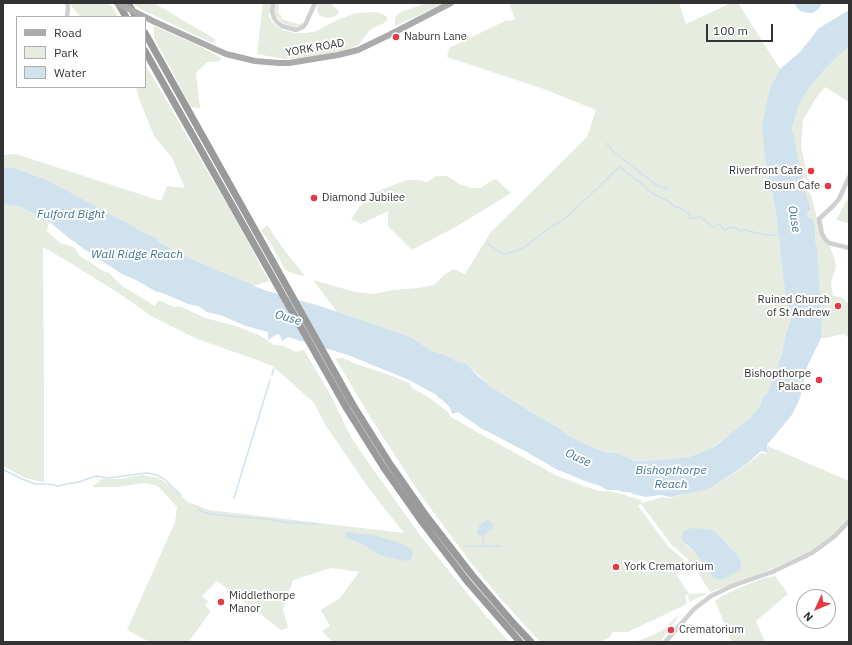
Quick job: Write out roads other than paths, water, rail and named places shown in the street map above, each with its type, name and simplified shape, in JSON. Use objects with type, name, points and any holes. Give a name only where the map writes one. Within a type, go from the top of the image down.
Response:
[{"type":"highway","points":[[117,3],[125,16]]},
{"type":"highway","points":[[128,3],[135,16]]},
{"type":"highway","points":[[146,35],[261,241],[384,468],[422,522],[467,581],[520,642]]},
{"type":"highway","points":[[146,53],[254,245],[350,407],[427,518],[472,575],[531,642]]},
{"type":"main road","name":"YORK ROAD","points":[[117,3],[144,16]]},
{"type":"main road","name":"YORK ROAD","points":[[146,17],[226,54],[255,61],[289,63],[338,55],[358,50],[451,3]]},
{"type":"street","points":[[67,3],[67,16]]},
{"type":"street","points":[[273,3],[272,11],[277,22],[282,26],[296,30],[303,27],[306,23],[315,3]]},
{"type":"street","points":[[849,177],[839,199],[819,219],[822,234],[828,243],[849,248]]},
{"type":"street","points":[[665,642],[694,609],[711,596],[732,586],[772,572],[812,553],[835,536],[849,521]]},
{"type":"water","points":[[794,3],[822,3],[816,11],[808,13],[799,10]]},
{"type":"water","points":[[849,10],[849,47],[824,70],[808,89],[798,107],[792,128],[798,159],[803,174],[803,177],[800,180],[811,210],[807,213],[807,215],[813,220],[815,227],[822,327],[821,338],[807,367],[800,398],[795,409],[767,445],[768,453],[761,451],[748,463],[711,488],[686,494],[670,497],[661,495],[645,497],[629,492],[607,490],[556,469],[482,429],[458,412],[452,414],[450,407],[435,394],[409,380],[348,355],[288,337],[282,341],[280,335],[277,334],[268,340],[268,332],[207,312],[198,306],[188,304],[155,291],[122,274],[84,249],[47,220],[21,207],[3,204],[3,168],[15,168],[47,180],[140,231],[153,236],[173,250],[216,270],[246,282],[248,281],[254,286],[267,291],[320,306],[411,337],[430,350],[450,357],[455,361],[467,364],[490,386],[559,428],[567,435],[589,446],[608,453],[615,452],[634,461],[690,457],[714,447],[750,418],[760,406],[763,397],[767,394],[782,354],[786,333],[791,319],[787,306],[776,212],[765,157],[762,125],[770,88],[780,69],[800,52],[819,28]]},
{"type":"water","points":[[486,520],[493,524],[493,528],[483,536],[479,535],[477,533],[479,526]]},
{"type":"water","points":[[691,528],[715,531],[738,556],[741,563],[741,568],[726,578],[717,579],[713,577],[694,551],[681,538],[684,531]]},
{"type":"water","points":[[347,532],[370,534],[403,544],[411,549],[413,552],[412,557],[407,561],[386,557],[371,550],[365,545],[347,538],[345,535]]},
{"type":"waterway","points":[[606,143],[613,151],[656,185],[668,189]]},
{"type":"waterway","points":[[487,243],[501,253],[507,254],[525,247],[552,226],[562,221],[620,167],[652,193],[668,201],[675,207],[689,213],[690,218],[701,217],[713,227],[720,224],[724,230],[734,227],[740,231],[745,230],[766,235],[779,235]]},
{"type":"waterway","points":[[272,375],[274,368]]},
{"type":"waterway","points":[[234,498],[270,380]]},
{"type":"waterway","points":[[4,470],[35,484],[46,484]]},
{"type":"waterway","points":[[48,484],[58,486],[79,482],[96,476],[108,478],[147,473],[157,475],[164,479],[181,495]]},
{"type":"waterway","points":[[198,509],[211,514],[267,519],[291,523],[318,524]]},
{"type":"waterway","points":[[483,536],[483,546]]},
{"type":"waterway","points":[[466,546],[500,546]]},
{"type":"place","name":"Naburn Lane","points":[[396,37]]},
{"type":"place","name":"Riverfront Cafe","points":[[811,171]]},
{"type":"place","name":"Bosun Cafe","points":[[828,186]]},
{"type":"place","name":"Diamond Jubilee","points":[[314,198]]},
{"type":"place","name":"Ruined Church of St Andrew","points":[[838,306]]},
{"type":"place","name":"Bishopthorpe Palace","points":[[819,380]]},
{"type":"place","name":"York Crematorium","points":[[616,567]]},
{"type":"place","name":"Middlethorpe Manor","points":[[221,602]]},
{"type":"place","name":"Crematorium","points":[[671,630]]},
{"type":"water label","name":"Fulford Bight","points":[[71,215]]},
{"type":"water label","name":"Ouse","points":[[794,219]]},
{"type":"water label","name":"Wall Ridge Reach","points":[[137,255]]},
{"type":"water label","name":"Ouse","points":[[288,318]]},
{"type":"water label","name":"Ouse","points":[[578,458]]},
{"type":"water label","name":"Bishopthorpe Reach","points":[[671,478]]}]
